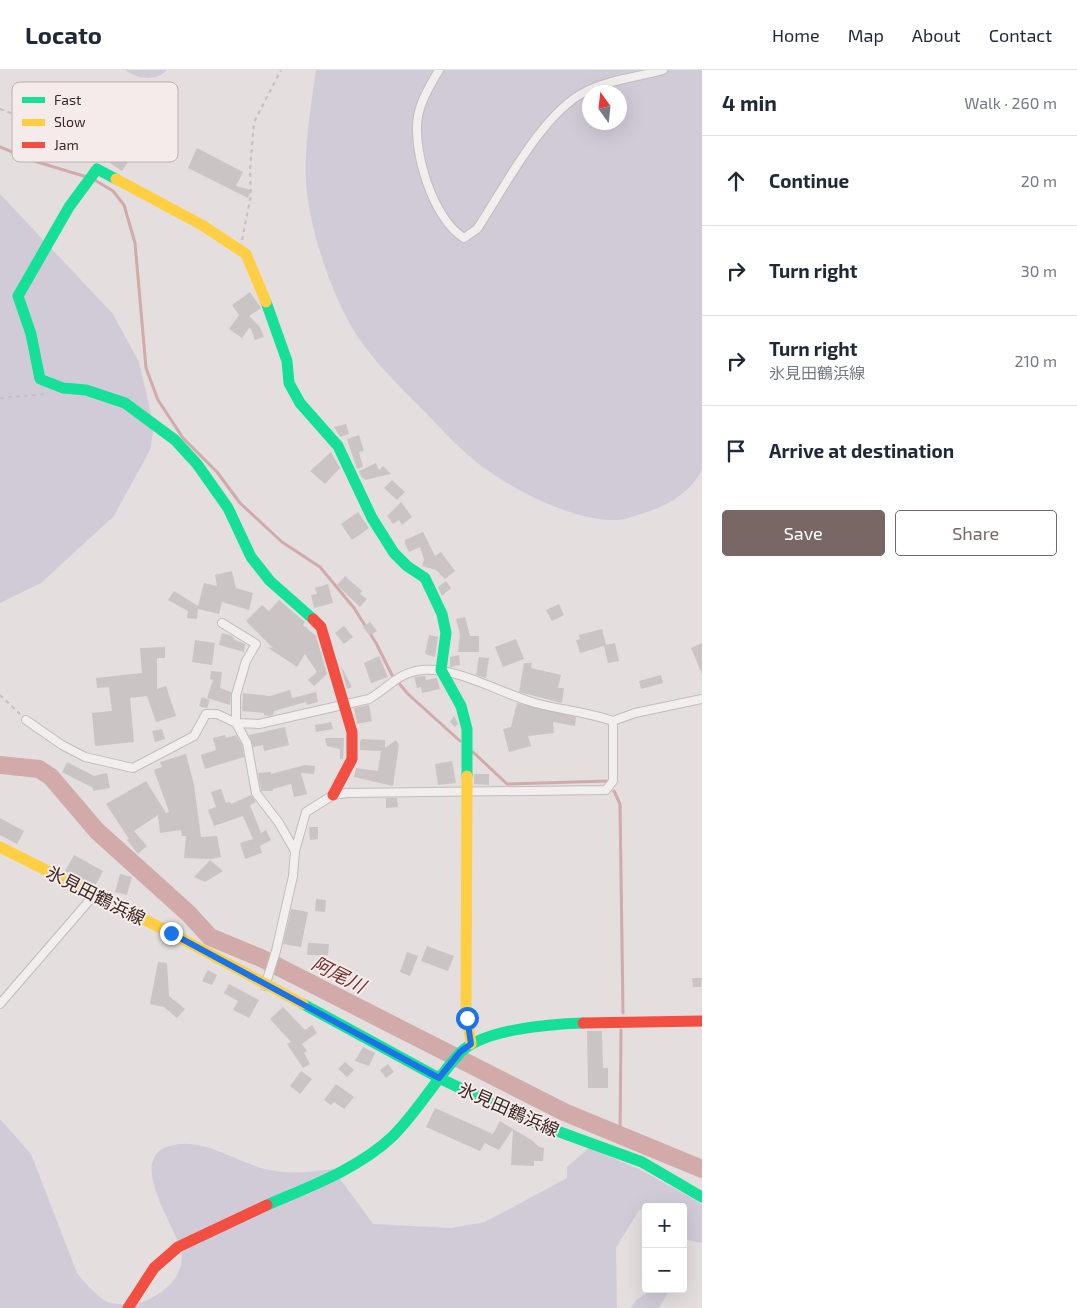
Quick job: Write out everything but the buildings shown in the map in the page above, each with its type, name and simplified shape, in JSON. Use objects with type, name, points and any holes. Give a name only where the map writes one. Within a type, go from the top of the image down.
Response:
[{"type":"street","points":[[438,70],[418,114],[417,144],[427,181],[441,213],[453,231],[464,238],[477,229],[540,134],[573,98],[587,90],[663,70]]},
{"type":"street","points":[[266,980],[276,951],[293,876],[295,851],[306,812],[333,795],[349,767],[353,754],[352,732],[321,627],[270,581],[251,557],[228,508],[175,440],[144,415],[125,403],[86,390],[63,388],[40,379],[32,334],[18,296],[69,207],[97,169],[202,225],[240,248],[246,254],[271,314],[287,361],[289,383],[319,427],[338,446],[372,518],[394,553],[407,566],[425,578],[442,614],[446,633],[441,670],[461,706],[467,729],[466,1007],[471,1044]]},
{"type":"street","points":[[222,623],[256,644],[246,661],[236,695],[236,722],[247,742],[256,792],[280,823],[295,851]]},
{"type":"street","points":[[26,720],[62,745],[85,757],[133,768],[194,736],[206,714],[217,714],[236,722],[259,724],[345,706],[369,699],[385,689],[396,678],[421,670],[441,670],[535,703],[596,715],[612,721],[635,713],[702,699]]},
{"type":"street","points":[[333,795],[466,791],[606,790],[613,781],[612,721]]},
{"type":"street","name":"氷見田鶴浜線","points":[[0,847],[266,980],[439,1078],[527,1120],[642,1162],[702,1197]]},
{"type":"street","points":[[0,1004],[95,894]]},
{"type":"street","points":[[128,1308],[154,1268],[178,1246],[229,1221],[330,1178],[370,1156],[394,1135],[460,1052],[471,1044],[525,1027],[557,1024],[702,1021]]},
{"type":"path","points":[[240,248],[251,195],[250,170],[254,122],[281,70]]},
{"type":"path","points":[[0,108],[12,112]]},
{"type":"path","points":[[97,169],[100,162]]},
{"type":"path","points":[[0,398],[52,393]]},
{"type":"path","points":[[0,695],[26,720]]},
{"type":"shaded area","points":[[125,70],[167,70],[163,74],[146,78]]},
{"type":"shaded area","points":[[316,70],[702,70],[702,470],[692,485],[672,501],[625,519],[607,520],[588,517],[545,503],[525,493],[488,471],[460,448],[369,352],[351,327],[344,313],[325,266],[308,199],[306,169],[310,112]]},
{"type":"shaded area","points":[[0,194],[113,314],[139,362],[154,427],[150,450],[114,516],[41,583],[0,603]]},
{"type":"shaded area","points":[[0,1119],[31,1154],[77,1273],[98,1295],[111,1303],[132,1304],[147,1300],[168,1287],[178,1273],[182,1262],[181,1251],[158,1197],[153,1182],[152,1168],[155,1156],[164,1148],[177,1144],[202,1146],[274,1171],[299,1172],[333,1169],[373,1224],[451,1228],[485,1222],[567,1178],[567,1167],[589,1148],[641,1170],[702,1204],[702,1243],[687,1240],[687,1203],[642,1203],[642,1210],[639,1210],[616,1248],[617,1308],[0,1308]]},
{"type":"shaded area","points":[[647,1293],[668,1293],[659,1308],[631,1308],[636,1300]]},
{"type":"waterway","points":[[0,147],[12,152]]},
{"type":"waterway","points":[[37,162],[87,177]]},
{"type":"waterway","points":[[93,179],[113,191],[124,205],[135,243],[146,368],[158,400],[183,438],[217,472],[240,503],[282,542],[320,567],[354,608],[376,643],[392,675],[408,694],[460,741]]},
{"type":"waterway","points":[[473,752],[507,784],[608,781]]},
{"type":"waterway","name":"阿尾川","points":[[0,765],[39,769],[51,777],[97,831],[189,914],[210,937],[261,958],[564,1112],[702,1169]]},
{"type":"waterway","points":[[614,791],[620,804],[623,1013]]},
{"type":"waterway","points":[[620,1136],[621,1030]]},
{"type":"traffic: fast","points":[[116,179],[97,169],[69,207],[18,296],[31,334],[40,379],[63,388],[86,390],[125,403],[175,440],[197,464],[228,508],[251,557],[270,581],[313,619]]},
{"type":"traffic: fast","points":[[266,302],[287,361],[289,383],[300,403],[338,446],[372,518],[394,553],[407,566],[425,578],[442,614],[446,633],[441,670],[461,706],[467,729],[467,776]]},
{"type":"traffic: fast","points":[[303,1004],[439,1078],[527,1120],[642,1162],[702,1197]]},
{"type":"traffic: fast","points":[[267,1205],[333,1176],[379,1148],[393,1136],[419,1106],[451,1063],[471,1045],[484,1038],[518,1029],[583,1023]]},
{"type":"traffic: slow","points":[[116,179],[202,225],[246,254],[266,302]]},
{"type":"traffic: slow","points":[[467,776],[466,1007],[471,1044]]},
{"type":"traffic: slow","points":[[0,847],[171,933],[303,1004]]},
{"type":"traffic: jam","points":[[313,619],[321,627],[352,732],[352,759],[333,795]]},
{"type":"traffic: jam","points":[[583,1023],[702,1021]]},
{"type":"traffic: jam","points":[[128,1308],[154,1268],[178,1247],[267,1205]]},
{"type":"route","points":[[171,933],[265,986],[439,1078],[460,1052],[471,1044],[467,1018]]}]
